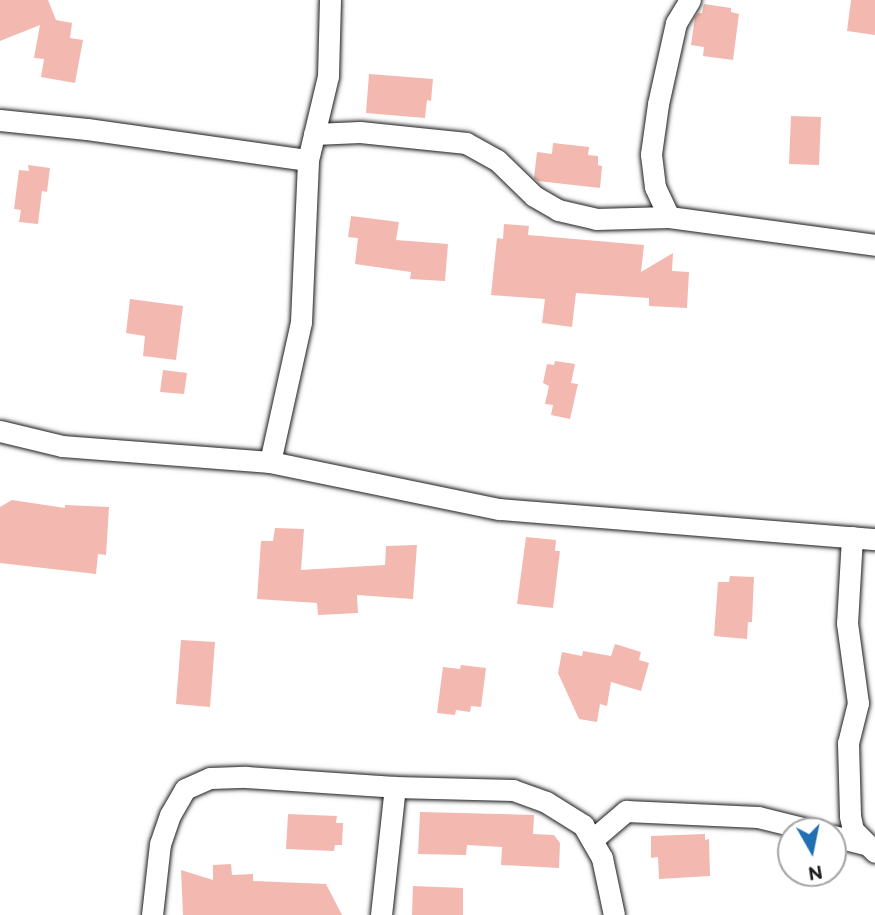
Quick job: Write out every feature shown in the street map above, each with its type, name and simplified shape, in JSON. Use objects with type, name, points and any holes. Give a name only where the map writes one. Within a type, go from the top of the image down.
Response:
[{"type":"street","points":[[270,462],[301,322],[308,160],[328,76],[330,0]]},
{"type":"street","points":[[669,217],[654,187],[650,154],[676,23],[690,0]]},
{"type":"street","points":[[0,120],[87,129],[308,160]]},
{"type":"street","points":[[314,134],[360,132],[466,143],[498,160],[534,196],[558,210],[596,219],[669,217],[875,245]]},
{"type":"street","points":[[0,431],[62,446],[270,462],[499,509],[875,539]]},
{"type":"street","points":[[852,537],[847,622],[858,703],[852,721],[847,767],[853,830],[870,848]]},
{"type":"street","points":[[152,915],[160,844],[170,815],[185,789],[210,778],[246,777],[395,787],[513,790],[546,802],[583,825],[603,858],[614,915]]},
{"type":"street","points":[[381,915],[395,787]]},
{"type":"street","points":[[592,840],[626,811],[758,817],[777,822]]},
{"type":"street","points":[[847,841],[870,848]]},
{"type":"building","points":[[0,0],[48,0],[56,20],[72,23],[70,38],[83,40],[75,83],[41,77],[44,59],[34,58],[40,25],[0,41]]},
{"type":"building","points":[[851,0],[875,0],[875,35],[847,31]]},
{"type":"building","points":[[704,4],[731,8],[731,12],[739,14],[733,60],[703,56],[704,47],[691,45],[695,17],[702,13]]},
{"type":"building","points":[[369,74],[433,79],[431,101],[427,100],[425,118],[366,113]]},
{"type":"building","points":[[791,116],[821,117],[819,165],[789,164]]},
{"type":"building","points":[[553,143],[589,147],[588,155],[598,156],[598,165],[602,166],[600,188],[538,181],[534,178],[537,152],[552,154]]},
{"type":"building","points":[[28,165],[50,168],[47,192],[42,191],[38,224],[19,222],[21,210],[14,209],[19,170],[29,171]]},
{"type":"building","points":[[351,216],[399,222],[396,240],[448,244],[445,281],[410,279],[411,272],[355,264],[358,238],[348,237]]},
{"type":"building","points":[[504,224],[529,226],[528,235],[644,245],[641,272],[673,253],[672,271],[689,272],[687,308],[649,306],[649,298],[576,293],[572,327],[542,323],[545,299],[491,295],[497,238],[503,239]]},
{"type":"building","points":[[130,299],[183,306],[176,360],[143,356],[145,336],[126,333]]},
{"type":"building","points":[[555,361],[575,364],[571,383],[578,384],[570,419],[551,415],[553,405],[545,404],[549,386],[543,383],[547,364],[554,365]]},
{"type":"building","points":[[163,370],[187,373],[184,394],[160,392]]},
{"type":"building","points":[[12,500],[65,508],[65,505],[109,507],[106,555],[98,554],[96,574],[0,563],[0,507]]},
{"type":"building","points":[[275,528],[304,529],[301,570],[385,565],[386,546],[417,545],[413,599],[357,595],[358,613],[318,615],[317,603],[257,599],[261,541],[273,541]]},
{"type":"building","points":[[526,537],[556,540],[555,551],[560,551],[553,608],[517,604]]},
{"type":"building","points":[[730,576],[754,577],[752,622],[748,622],[747,639],[714,636],[718,582],[729,582]]},
{"type":"building","points":[[181,640],[215,642],[210,707],[176,704]]},
{"type":"building","points":[[615,644],[641,652],[639,660],[649,663],[641,691],[611,682],[607,706],[600,704],[597,722],[579,719],[558,673],[562,652],[582,656],[583,651],[611,656]]},
{"type":"building","points":[[461,665],[486,668],[481,707],[471,706],[470,712],[456,710],[455,715],[437,713],[443,667],[460,669]]},
{"type":"building","points":[[420,812],[534,815],[533,834],[554,835],[560,843],[559,868],[501,865],[502,847],[467,845],[466,855],[418,854]]},
{"type":"building","points":[[288,814],[337,816],[336,823],[343,823],[342,845],[335,845],[334,851],[286,849]]},
{"type":"building","points":[[705,834],[705,840],[709,839],[710,876],[659,879],[658,857],[651,858],[651,836]]},
{"type":"building","points":[[231,864],[232,875],[253,874],[253,881],[326,884],[342,915],[183,915],[181,870],[213,880],[213,865]]},
{"type":"building","points":[[413,886],[463,888],[463,915],[412,915]]}]
